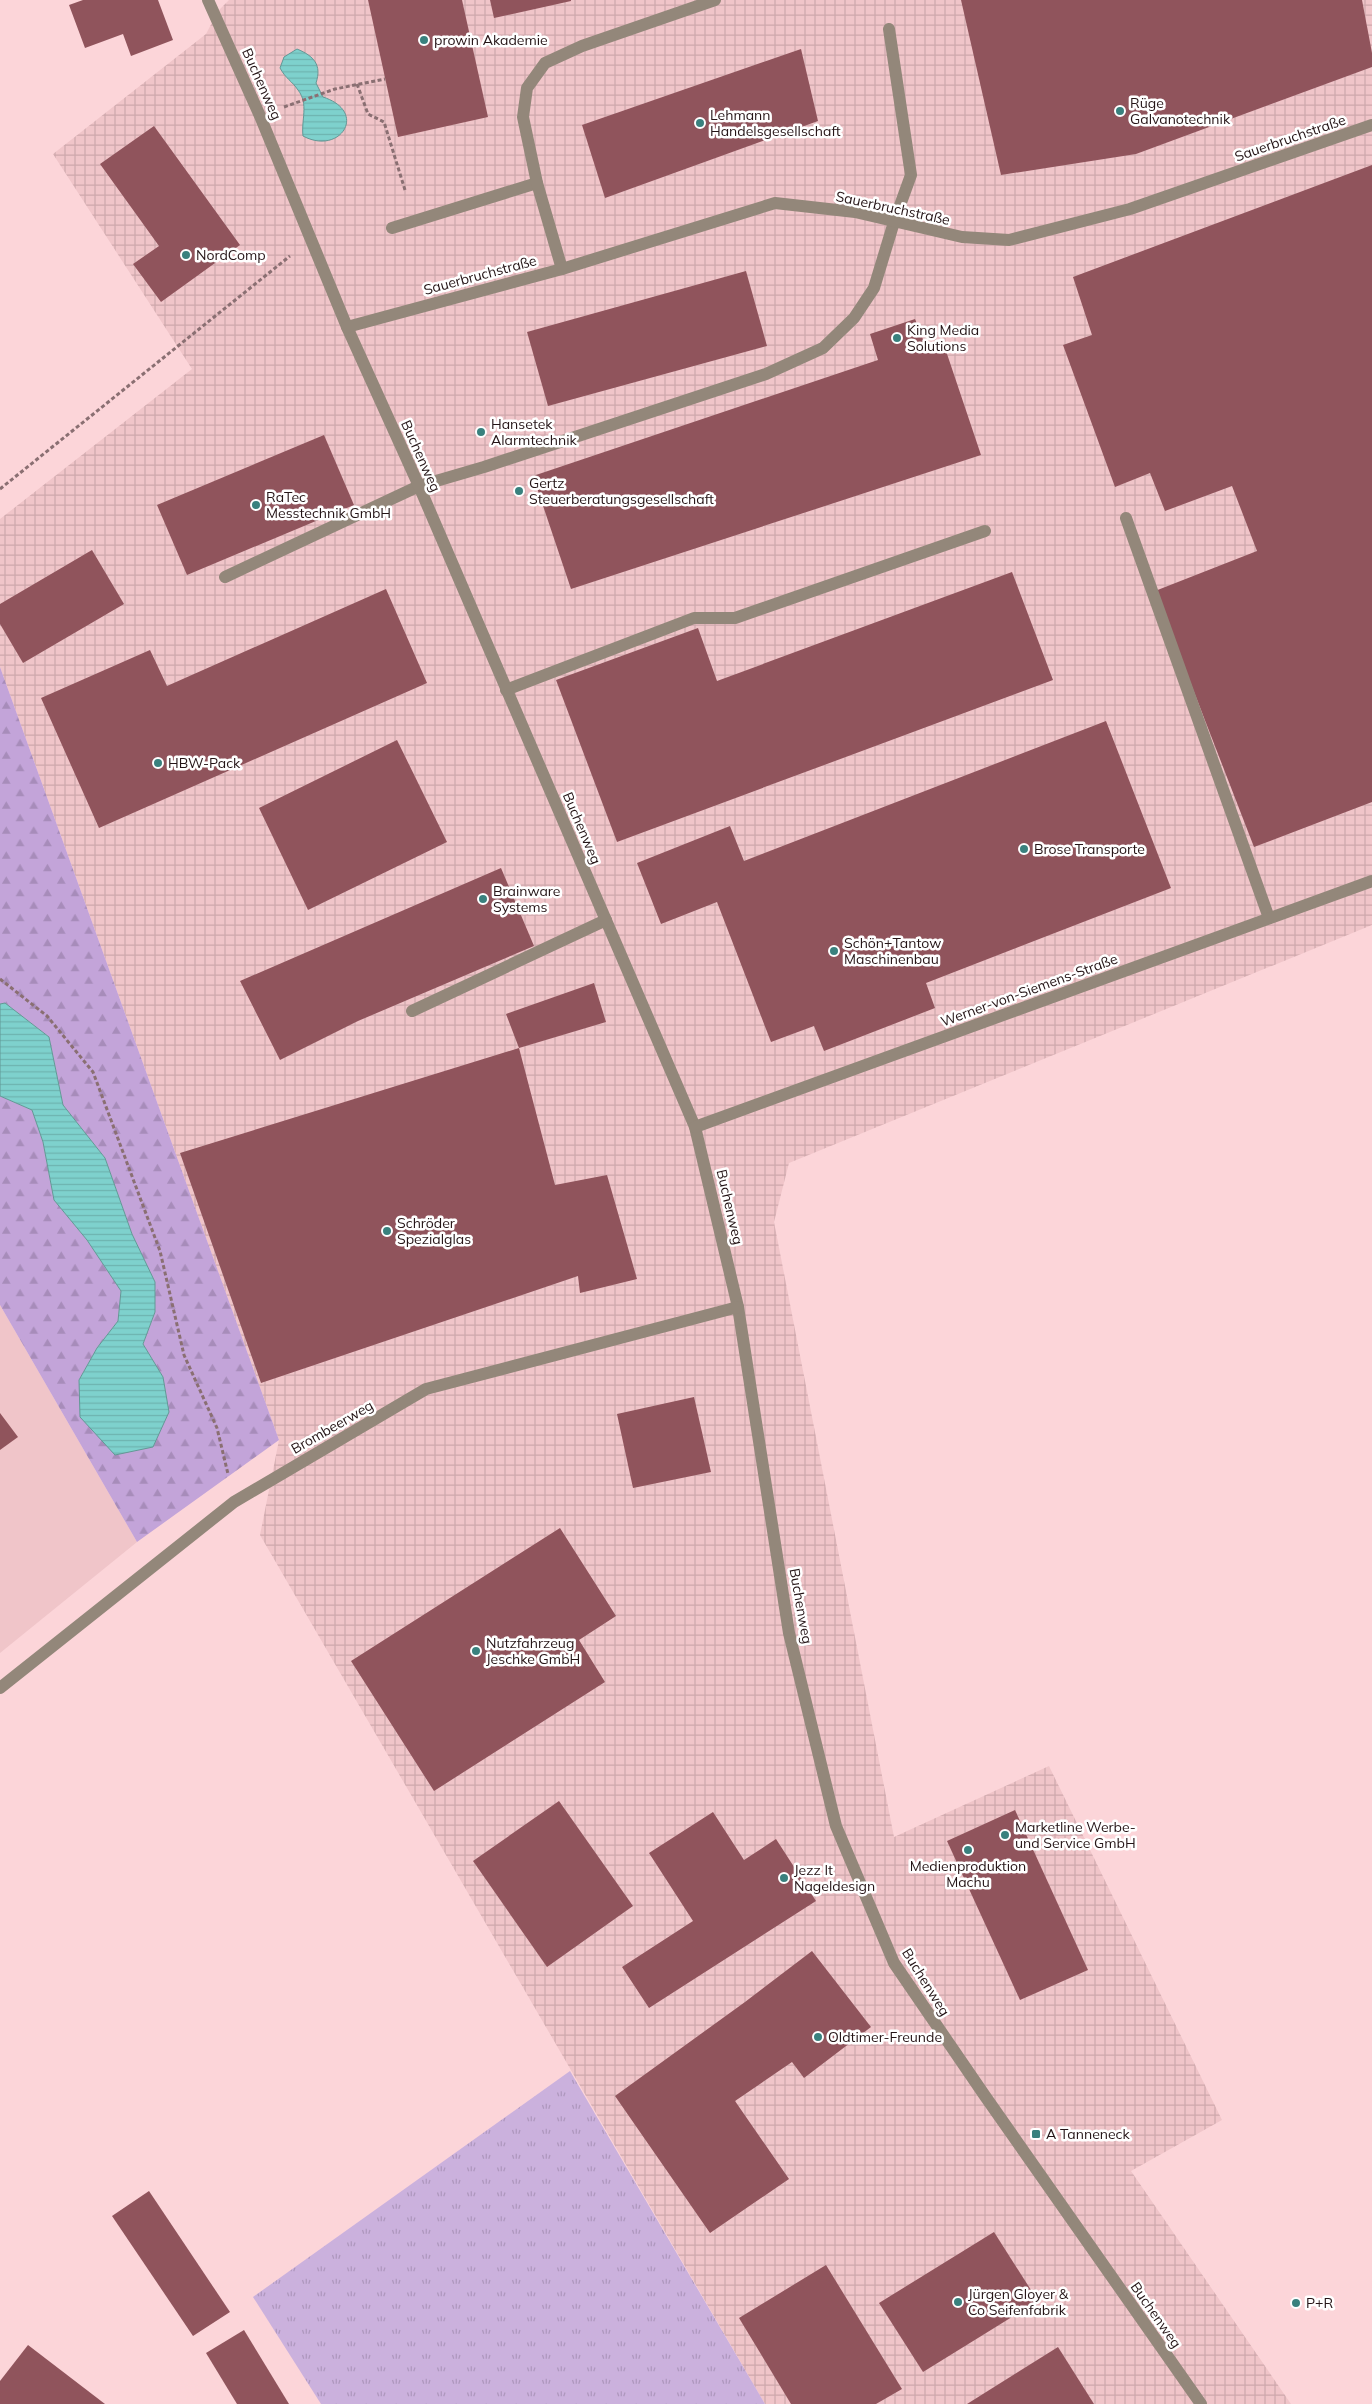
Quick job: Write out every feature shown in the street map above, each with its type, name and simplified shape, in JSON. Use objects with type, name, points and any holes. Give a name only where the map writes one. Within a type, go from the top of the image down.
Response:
[{"type":"street","name":"Buchenweg","points":[[208,0],[260,116],[347,327],[418,486],[695,1127],[738,1307],[789,1634],[836,1826],[894,1963],[984,2096],[1201,2404]]},
{"type":"street","points":[[562,269],[538,183],[523,117],[527,88],[545,64],[582,46],[716,0]]},
{"type":"street","points":[[225,577],[418,486],[493,464],[766,374],[823,348],[854,318],[874,288],[894,222],[911,175],[889,29]]},
{"type":"street","name":"Sauerbruchstraße","points":[[347,327],[562,269],[775,203],[855,212],[962,237],[1009,240],[1130,209],[1372,126]]},
{"type":"street","points":[[392,228],[538,183]]},
{"type":"street","points":[[1126,518],[1269,918]]},
{"type":"street","points":[[506,690],[694,618],[735,618],[986,531]]},
{"type":"street","name":"Werner-von-Siemens-Straße","points":[[695,1127],[1372,881]]},
{"type":"street","points":[[412,1011],[606,920]]},
{"type":"street","name":"Brombeerweg","points":[[0,1688],[234,1502],[426,1389],[738,1307]]},
{"type":"path","points":[[260,116],[335,89],[385,79]]},
{"type":"path","points":[[358,84],[368,114],[384,122],[405,190]]},
{"type":"path","points":[[0,489],[312,239]]},
{"type":"path","points":[[0,979],[47,1016],[94,1072],[160,1251],[184,1355],[217,1428],[234,1502]]},
{"type":"shaded area","points":[[229,0],[1372,0],[1372,925],[789,1163],[774,1222],[894,1837],[1049,1766],[1222,2120],[1131,2171],[1291,2404],[765,2404],[260,1535],[279,1440],[0,667],[0,519],[192,369],[53,154],[206,34],[218,11]]},
{"type":"shaded area","points":[[0,1305],[137,1542],[0,1653]]},
{"type":"green space","points":[[0,667],[279,1440],[137,1542],[0,1305],[0,1096],[32,1110],[43,1142],[54,1200],[87,1240],[121,1291],[118,1321],[97,1348],[79,1380],[163,1377],[143,1344],[155,1312],[155,1282],[132,1234],[105,1158],[63,1105],[49,1037],[5,1003],[0,1004]]},
{"type":"green space","points":[[570,2071],[765,2404],[321,2404],[253,2297]]},
{"type":"water","points":[[297,49],[308,55],[315,62],[318,71],[316,83],[323,97],[337,104],[344,112],[347,121],[344,130],[338,136],[328,140],[316,141],[303,136],[304,106],[301,95],[280,68],[284,57]]},
{"type":"water","points":[[5,1003],[49,1037],[63,1105],[105,1158],[132,1234],[155,1282],[155,1312],[143,1344],[163,1377],[169,1412],[153,1447],[115,1455],[80,1417],[79,1380],[97,1348],[118,1321],[121,1291],[87,1240],[54,1200],[43,1142],[32,1110],[0,1096],[0,1004]]},
{"type":"building","points":[[83,0],[158,0],[173,40],[131,56],[123,34],[85,48],[69,5]]},
{"type":"building","name":"prowin Akademie","points":[[368,0],[462,0],[488,117],[398,137]]},
{"type":"building","name":"prowin Akademie","points":[[490,0],[571,0],[571,1],[494,18]]},
{"type":"building","name":"Rüge Galvanotechnik","points":[[961,0],[1362,0],[1372,53],[1372,67],[1136,154],[1001,175]]},
{"type":"building","name":"Lehmann Handelsgesellschaft","points":[[801,49],[818,121],[605,198],[582,125]]},
{"type":"building","points":[[154,126],[240,245],[161,302],[133,264],[159,246],[100,164]]},
{"type":"building","points":[[1372,165],[1372,802],[1254,847],[1155,591],[1257,551],[1232,486],[1165,511],[1150,473],[1115,487],[1063,345],[1092,335],[1073,277]]},
{"type":"building","points":[[746,271],[767,346],[548,406],[527,332]]},
{"type":"building","points":[[915,319],[926,347],[943,342],[981,455],[571,589],[533,476],[878,360],[870,334]]},
{"type":"building","name":"RaTec Messtechnik GmbH","points":[[324,435],[354,505],[187,575],[157,505]]},
{"type":"building","points":[[92,550],[124,604],[23,663],[0,624],[0,604]]},
{"type":"building","points":[[1012,572],[1053,680],[617,842],[556,680],[698,628],[717,681]]},
{"type":"building","name":"HBW-Pack","points":[[386,589],[427,683],[99,828],[41,698],[150,650],[167,686]]},
{"type":"building","points":[[1106,721],[1171,888],[926,983],[935,1008],[824,1051],[814,1026],[771,1042],[717,902],[661,924],[637,863],[730,826],[744,861]]},
{"type":"building","points":[[397,740],[447,842],[308,910],[259,808]]},
{"type":"building","points":[[501,868],[534,946],[358,1021],[280,1060],[240,981]]},
{"type":"building","points":[[594,983],[606,1022],[519,1048],[506,1014]]},
{"type":"building","name":"Schröder Spezialglas","points":[[519,1048],[555,1185],[607,1175],[637,1279],[580,1293],[578,1276],[261,1383],[180,1153]]},
{"type":"building","points":[[694,1397],[711,1472],[633,1488],[617,1414]]},
{"type":"building","points":[[0,1413],[18,1437],[0,1450]]},
{"type":"building","name":"Nutzfahrzeug Jeschke GmbH","points":[[560,1528],[616,1616],[579,1640],[605,1682],[434,1791],[351,1661]]},
{"type":"building","points":[[559,1801],[633,1906],[547,1967],[473,1861]]},
{"type":"building","points":[[1015,1810],[1088,1970],[1020,2000],[947,1841]]},
{"type":"building","points":[[713,1812],[744,1860],[776,1839],[816,1901],[649,2008],[622,1967],[693,1921],[649,1853]]},
{"type":"building","points":[[812,1951],[871,2027],[804,2078],[792,2062],[735,2101],[789,2179],[710,2233],[615,2096]]},
{"type":"building","points":[[149,2191],[230,2312],[193,2336],[112,2216]]},
{"type":"building","name":"Jürgen Gloyer & Co Seifenfabrik","points":[[994,2232],[1038,2301],[923,2372],[879,2303]]},
{"type":"building","points":[[826,2265],[902,2389],[876,2404],[791,2404],[739,2318]]},
{"type":"building","points":[[244,2330],[289,2404],[237,2404],[206,2353]]},
{"type":"building","points":[[28,2345],[105,2404],[0,2404],[0,2381]]},
{"type":"building","points":[[1058,2347],[1094,2404],[967,2404]]},
{"type":"place","name":"prowin Akademie","points":[[424,40]]},
{"type":"place","name":"Rüge Galvanotechnik","points":[[1120,111]]},
{"type":"place","name":"Lehmann Handelsgesellschaft","points":[[700,123]]},
{"type":"place","name":"NordComp","points":[[186,255]]},
{"type":"place","name":"King Media Solutions","points":[[897,338]]},
{"type":"place","name":"Hansetek Alarmtechnik","points":[[481,432]]},
{"type":"place","name":"Gertz Steuerberatungsgesellschaft","points":[[519,491]]},
{"type":"place","name":"RaTec Messtechnik GmbH","points":[[256,505]]},
{"type":"place","name":"HBW-Pack","points":[[158,763]]},
{"type":"place","name":"Brose Transporte","points":[[1024,849]]},
{"type":"place","name":"Brainware Systems","points":[[483,899]]},
{"type":"place","name":"Schön+Tantow Maschinenbau","points":[[834,951]]},
{"type":"place","name":"Schröder Spezialglas","points":[[387,1231]]},
{"type":"place","name":"Nutzfahrzeug Jeschke GmbH","points":[[476,1651]]},
{"type":"place","name":"Marketline Werbe- und Service GmbH","points":[[1005,1835]]},
{"type":"place","name":"Medienproduktion Machu","points":[[968,1850]]},
{"type":"place","name":"Jezz It Nageldesign","points":[[784,1878]]},
{"type":"place","name":"Oldtimer-Freunde","points":[[818,2037]]},
{"type":"place","name":"A Tanneneck","points":[[1036,2134]]},
{"type":"place","name":"Jürgen Gloyer & Co Seifenfabrik","points":[[958,2302]]},
{"type":"place","name":"P+R","points":[[1296,2303]]}]
